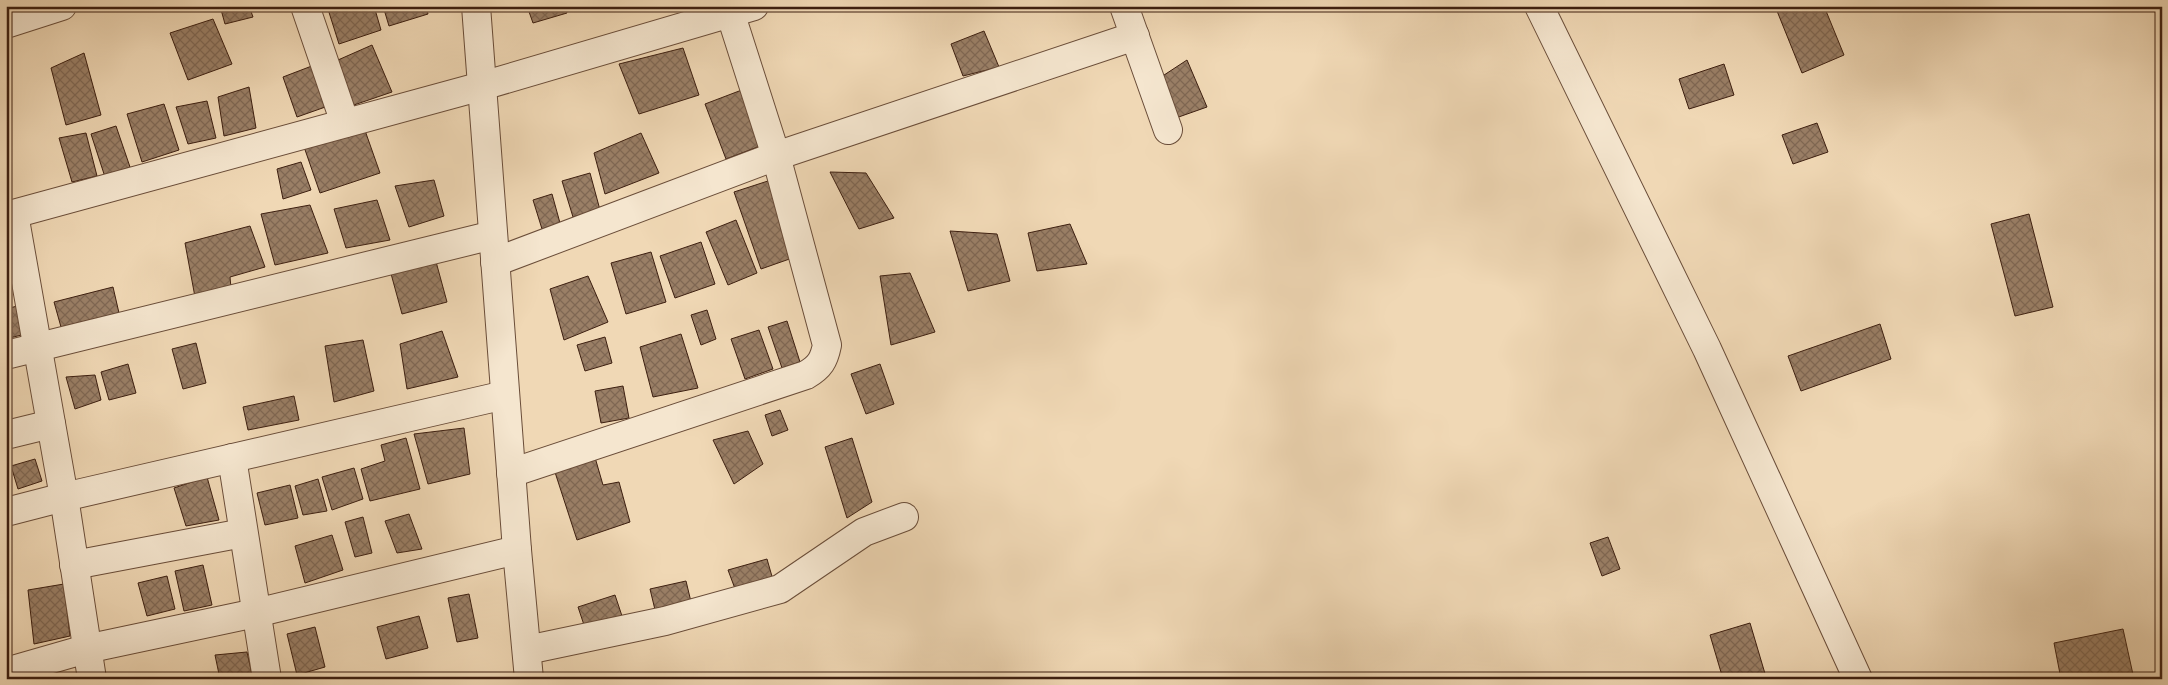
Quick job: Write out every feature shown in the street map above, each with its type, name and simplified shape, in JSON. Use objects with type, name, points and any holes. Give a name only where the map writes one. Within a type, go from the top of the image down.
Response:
[{"type":"street","points":[[6,24],[62,6]]},
{"type":"street","points":[[305,6],[345,123]]},
{"type":"street","points":[[476,6],[517,550],[529,679]]},
{"type":"street","points":[[1124,6],[1168,130]]},
{"type":"street","points":[[1539,6],[1708,349],[1858,679]]},
{"type":"street","points":[[92,679],[64,497],[37,347],[10,215],[482,86],[738,9],[827,345],[824,359],[815,370],[806,375],[511,473]]},
{"type":"street","points":[[496,262],[776,156],[1135,36]]},
{"type":"street","points":[[6,355],[493,235]]},
{"type":"street","points":[[6,512],[505,396]]},
{"type":"street","points":[[6,435],[50,424]]},
{"type":"street","points":[[232,458],[267,679]]},
{"type":"street","points":[[527,650],[665,621],[780,589],[864,532],[904,517]]},
{"type":"street","points":[[74,565],[243,533]]},
{"type":"street","points":[[6,672],[86,649],[256,613],[517,550]]},
{"type":"building","points":[[220,6],[249,6],[253,17],[225,24]]},
{"type":"building","points":[[327,6],[374,6],[381,30],[339,44]]},
{"type":"building","points":[[383,6],[426,6],[428,14],[389,26]]},
{"type":"building","points":[[527,6],[564,6],[567,13],[533,23]]},
{"type":"building","points":[[1775,6],[1824,6],[1844,55],[1802,73]]},
{"type":"building","points":[[213,19],[232,64],[188,80],[170,33]]},
{"type":"building","points":[[984,31],[999,67],[963,76],[951,44]]},
{"type":"building","points":[[372,45],[392,92],[351,106],[338,60]]},
{"type":"building","points":[[683,48],[699,95],[639,114],[619,64]]},
{"type":"building","points":[[84,53],[101,115],[66,125],[51,68]]},
{"type":"building","points":[[1187,60],[1207,107],[1173,119],[1158,79]]},
{"type":"building","points":[[317,64],[331,105],[297,117],[283,77]]},
{"type":"building","points":[[1724,64],[1734,95],[1689,109],[1679,79]]},
{"type":"building","points":[[249,87],[256,128],[224,136],[218,97]]},
{"type":"building","points":[[747,88],[768,143],[726,159],[705,104]]},
{"type":"building","points":[[207,101],[216,138],[188,144],[176,107]]},
{"type":"building","points":[[164,104],[179,150],[142,162],[127,114]]},
{"type":"building","points":[[362,122],[380,173],[320,193],[302,141]]},
{"type":"building","points":[[1817,123],[1828,152],[1793,164],[1782,135]]},
{"type":"building","points":[[116,126],[130,167],[105,177],[91,134]]},
{"type":"building","points":[[86,133],[97,176],[72,182],[59,138]]},
{"type":"building","points":[[641,133],[659,173],[605,194],[594,153]]},
{"type":"building","points":[[301,162],[311,190],[283,199],[277,169]]},
{"type":"building","points":[[830,172],[866,173],[894,218],[859,229]]},
{"type":"building","points":[[590,173],[600,210],[573,217],[562,181]]},
{"type":"building","points":[[434,180],[444,216],[409,227],[395,186]]},
{"type":"building","points":[[771,180],[798,256],[761,269],[734,192]]},
{"type":"building","points":[[552,194],[560,223],[542,229],[533,200]]},
{"type":"building","points":[[377,200],[390,240],[346,248],[334,209]]},
{"type":"building","points":[[310,205],[328,253],[275,265],[261,214]]},
{"type":"building","points":[[2029,214],[2053,307],[2015,316],[1991,224]]},
{"type":"building","points":[[736,220],[757,273],[728,285],[706,232]]},
{"type":"building","points":[[1070,224],[1087,264],[1037,271],[1028,233]]},
{"type":"building","points":[[250,226],[265,267],[230,277],[231,288],[195,297],[185,243]]},
{"type":"building","points":[[950,231],[997,234],[1010,281],[968,291]]},
{"type":"building","points":[[701,242],[715,284],[675,298],[660,256]]},
{"type":"building","points":[[651,252],[666,302],[626,314],[611,263]]},
{"type":"building","points":[[435,258],[447,302],[402,314],[390,270]]},
{"type":"building","points":[[910,273],[935,332],[891,345],[880,276]]},
{"type":"building","points":[[588,276],[608,322],[564,340],[550,289]]},
{"type":"building","points":[[113,287],[119,313],[61,327],[54,302]]},
{"type":"building","points":[[21,305],[29,333],[6,339],[6,309]]},
{"type":"building","points":[[707,310],[716,339],[701,345],[691,315]]},
{"type":"building","points":[[787,321],[800,362],[782,368],[768,327]]},
{"type":"building","points":[[1880,324],[1891,359],[1801,391],[1788,356]]},
{"type":"building","points":[[759,330],[773,369],[745,379],[731,339]]},
{"type":"building","points":[[442,331],[458,377],[407,389],[400,344]]},
{"type":"building","points":[[681,334],[698,388],[653,397],[640,347]]},
{"type":"building","points":[[605,337],[612,363],[585,371],[577,345]]},
{"type":"building","points":[[363,340],[374,391],[334,402],[325,346]]},
{"type":"building","points":[[196,343],[206,383],[183,389],[172,349]]},
{"type":"building","points":[[128,364],[136,393],[109,400],[101,372]]},
{"type":"building","points":[[880,364],[894,404],[866,414],[851,374]]},
{"type":"building","points":[[95,375],[101,400],[75,409],[66,377]]},
{"type":"building","points":[[623,386],[629,418],[601,423],[595,391]]},
{"type":"building","points":[[294,396],[299,420],[248,430],[243,407]]},
{"type":"building","points":[[780,410],[788,430],[772,436],[765,415]]},
{"type":"building","points":[[464,428],[470,474],[428,484],[414,434]]},
{"type":"building","points":[[748,431],[763,464],[734,484],[713,440]]},
{"type":"building","points":[[406,438],[420,489],[370,501],[361,469],[385,461],[381,445]]},
{"type":"building","points":[[852,438],[872,502],[847,518],[825,447]]},
{"type":"building","points":[[594,454],[603,485],[619,482],[630,522],[577,540],[552,463]]},
{"type":"building","points":[[35,459],[42,481],[18,489],[11,466]]},
{"type":"building","points":[[354,468],[363,499],[332,510],[322,477]]},
{"type":"building","points":[[207,477],[219,520],[186,526],[174,488]]},
{"type":"building","points":[[318,479],[327,511],[303,515],[295,486]]},
{"type":"building","points":[[290,485],[298,518],[265,525],[257,493]]},
{"type":"building","points":[[409,514],[422,549],[397,553],[385,521]]},
{"type":"building","points":[[363,517],[372,553],[355,557],[345,522]]},
{"type":"building","points":[[332,535],[343,570],[305,583],[295,546]]},
{"type":"building","points":[[1608,537],[1620,569],[1602,576],[1590,543]]},
{"type":"building","points":[[767,559],[775,587],[737,594],[728,570]]},
{"type":"building","points":[[203,565],[212,605],[184,611],[175,571]]},
{"type":"building","points":[[167,576],[175,609],[147,616],[138,583]]},
{"type":"building","points":[[686,581],[692,606],[656,614],[650,589]]},
{"type":"building","points":[[64,584],[70,636],[34,644],[28,590]]},
{"type":"building","points":[[469,594],[478,638],[457,642],[448,598]]},
{"type":"building","points":[[615,595],[624,622],[587,634],[578,607]]},
{"type":"building","points":[[419,616],[428,648],[386,659],[377,627]]},
{"type":"building","points":[[1750,623],[1766,677],[1723,679],[1710,635]]},
{"type":"building","points":[[315,627],[325,667],[297,675],[287,634]]},
{"type":"building","points":[[2123,629],[2134,679],[2061,679],[2054,643]]},
{"type":"building","points":[[247,652],[253,679],[220,679],[215,655]]}]
